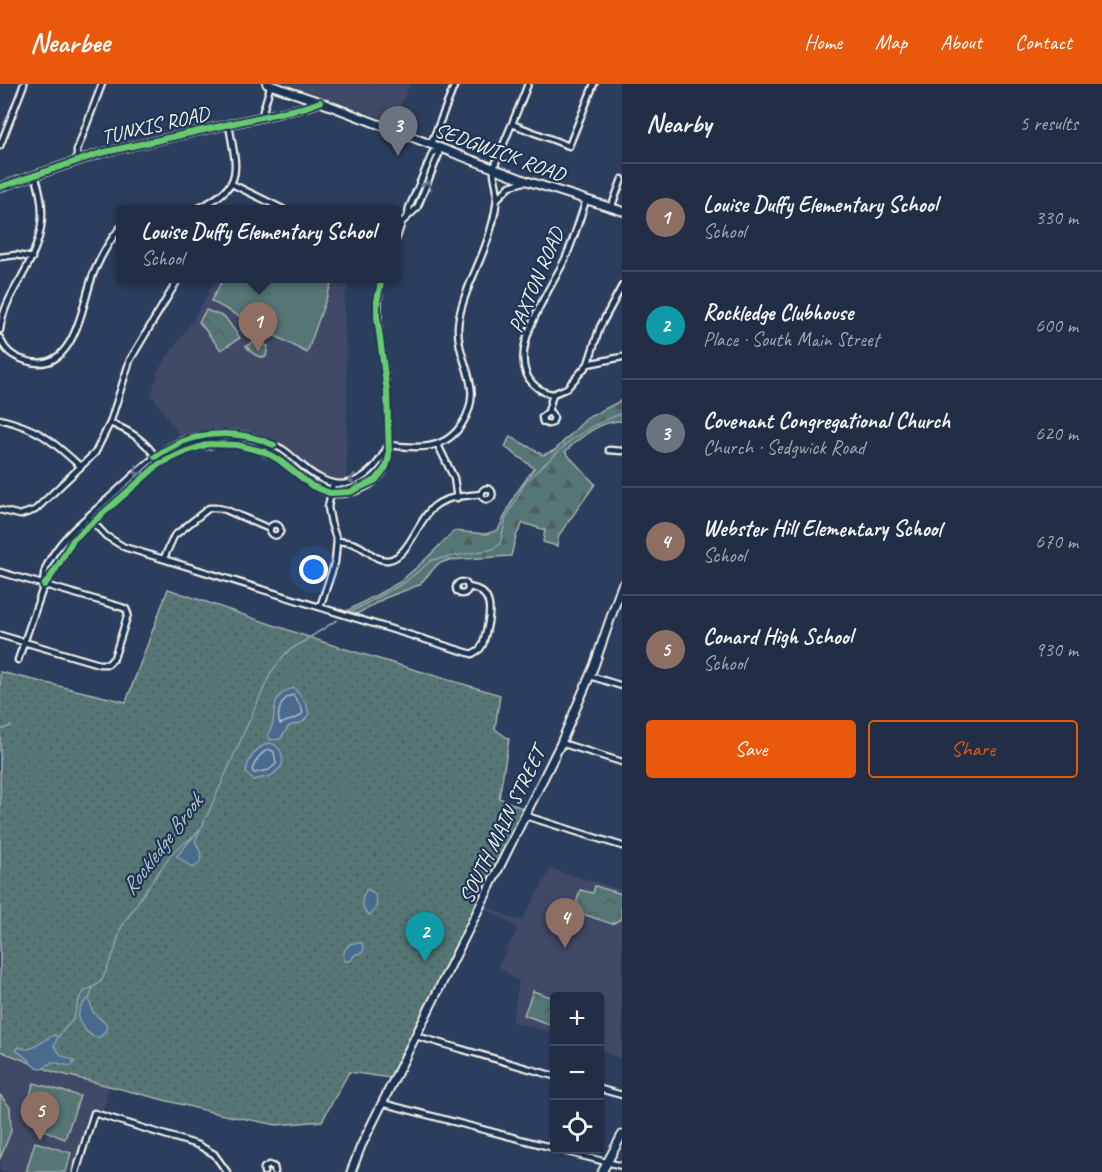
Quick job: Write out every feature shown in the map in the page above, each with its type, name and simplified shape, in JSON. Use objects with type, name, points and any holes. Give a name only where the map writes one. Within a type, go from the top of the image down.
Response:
[{"type":"main road","name":"SEDGWICK ROAD","points":[[269,84],[431,144],[438,149],[527,181],[622,211]]},
{"type":"main road","name":"TUNXIS ROAD","points":[[0,187],[77,160],[320,102]]},
{"type":"main road","name":"SOUTH MAIN STREET","points":[[351,1172],[382,1103],[561,743],[590,676],[622,585]]},
{"type":"main road","points":[[602,1172],[622,1135]]},
{"type":"street","points":[[0,146],[24,84]]},
{"type":"street","points":[[77,160],[76,150],[102,84]]},
{"type":"street","points":[[264,117],[263,111],[269,84]]},
{"type":"street","points":[[431,144],[455,84]]},
{"type":"street","points":[[388,445],[417,448],[438,445],[459,428],[470,406],[471,381],[460,349],[458,327],[463,306],[490,235],[497,199],[494,168],[528,84]]},
{"type":"street","points":[[512,124],[569,146],[594,84]]},
{"type":"street","points":[[205,205],[223,194],[232,183],[236,168],[229,125]]},
{"type":"street","points":[[401,225],[408,216],[409,208],[434,152],[438,149]]},
{"type":"street","points":[[0,330],[5,308],[32,258],[41,234],[43,219],[40,195],[34,175]]},
{"type":"street","points":[[611,208],[622,179]]},
{"type":"street","points":[[497,199],[510,186],[527,181]]},
{"type":"street","points":[[232,183],[274,205]]},
{"type":"street","name":"PAXTON ROAD","points":[[554,394],[537,388],[528,379],[523,355],[544,294],[565,260],[585,200]]},
{"type":"street","points":[[0,338],[10,354],[33,363],[44,362],[60,353],[79,326],[94,273],[116,234]]},
{"type":"street","points":[[0,257],[16,255],[32,258]]},
{"type":"street","points":[[0,510],[20,515],[30,513],[95,453],[110,423],[130,360],[177,283]]},
{"type":"street","points":[[18,660],[44,585],[50,579],[63,554],[74,539],[159,464],[196,447],[223,443],[255,449],[271,455],[312,486],[330,493],[350,492],[376,480],[388,462],[387,392],[377,316],[381,283]]},
{"type":"street","points":[[548,412],[554,394],[567,388],[588,364],[600,327],[622,286]]},
{"type":"street","points":[[588,364],[622,357]]},
{"type":"street","points":[[0,419],[41,433],[81,467]]},
{"type":"street","points":[[110,423],[136,435],[146,443],[159,464]]},
{"type":"street","points":[[44,585],[43,578],[51,559],[72,531],[155,456],[170,446],[196,437],[217,434],[243,435],[267,442],[285,451],[311,473],[333,483],[355,481],[369,473],[380,461],[388,445]]},
{"type":"street","points":[[438,445],[454,478],[457,498]]},
{"type":"street","points":[[609,450],[622,451]]},
{"type":"street","points":[[321,607],[335,562],[337,542],[329,513],[333,483]]},
{"type":"street","points":[[337,542],[353,543],[381,560],[394,559],[403,551],[432,508],[441,502],[481,494]]},
{"type":"street","points":[[164,558],[174,536],[208,508],[226,510],[270,529]]},
{"type":"street","points":[[88,517],[114,542],[472,654],[483,644],[491,609],[483,594],[474,587],[468,587]]},
{"type":"street","points":[[0,572],[126,609],[128,614],[114,658],[108,664],[99,664],[0,635]]},
{"type":"street","points":[[590,676],[622,686]]},
{"type":"street","points":[[561,743],[622,762]]},
{"type":"street","points":[[526,816],[622,846]]},
{"type":"street","points":[[416,1036],[550,1075]]},
{"type":"street","points":[[604,1090],[622,1095]]},
{"type":"street","points":[[382,1103],[550,1147]]},
{"type":"street","points":[[77,1172],[94,1113],[198,1145],[214,1154],[227,1172]]},
{"type":"street","points":[[576,1154],[622,1166]]},
{"type":"street","points":[[264,1172],[264,1168],[269,1165],[274,1167],[276,1172]]},
{"type":"shaded area","points":[[287,84],[410,84],[393,122]]},
{"type":"shaded area","points":[[214,283],[348,283],[344,302],[347,389],[346,481],[335,481],[321,476],[283,446],[255,433],[221,430],[181,437],[151,395],[159,369],[194,318]]},
{"type":"shaded area","points":[[551,869],[622,890],[622,1059],[604,1052],[604,992],[550,992],[550,1032],[512,1022],[519,982],[498,966],[517,930],[511,923],[485,909],[486,906],[513,919],[522,920]]},
{"type":"shaded area","points":[[0,1051],[54,1072],[109,1087],[104,1109],[90,1110],[71,1172],[0,1172]]},
{"type":"green space","points":[[221,283],[332,283],[307,353],[211,301]]},
{"type":"green space","points":[[206,310],[225,317],[240,338],[221,350],[199,322]]},
{"type":"green space","points":[[253,342],[268,346],[266,357],[257,356],[250,351],[246,346]]},
{"type":"green space","points":[[622,400],[622,421],[606,423],[598,427],[565,452],[595,484],[559,535],[557,546],[543,542],[545,530],[523,523],[516,536],[511,556],[449,560],[438,564],[419,585],[385,598],[357,614],[347,611],[400,582],[454,531],[486,534],[498,530],[515,495],[534,468],[505,447],[510,436],[543,455],[555,450],[587,418]]},
{"type":"green space","points":[[168,589],[332,645],[500,695],[495,729],[509,739],[499,798],[524,809],[390,1078],[349,1072],[322,1121],[277,1125],[219,1114],[54,1072],[0,1051],[0,672],[126,702]]},
{"type":"green space","points":[[595,886],[622,894],[621,919],[612,924],[574,911],[580,890],[593,893]]},
{"type":"green space","points":[[533,991],[550,997],[550,1025],[524,1015]]},
{"type":"green space","points":[[34,1083],[80,1096],[65,1139],[38,1125],[29,1113],[30,1095]]},
{"type":"green space","points":[[0,1095],[10,1107],[11,1131],[0,1159]]},
{"type":"green space","points":[[35,1142],[71,1153],[66,1172],[26,1172]]},
{"type":"water","points":[[294,688],[306,703],[309,714],[303,722],[289,726],[280,739],[271,740],[267,735],[273,722],[276,702],[285,692]]},
{"type":"water","points":[[268,743],[276,745],[280,751],[282,766],[271,776],[253,780],[246,773],[250,759],[256,751]]},
{"type":"water","points":[[201,828],[195,841],[201,859],[193,868],[177,856]]},
{"type":"water","points":[[367,889],[374,893],[377,902],[375,910],[370,915],[362,903]]},
{"type":"water","points":[[352,943],[362,943],[364,950],[350,961],[345,961],[345,950]]},
{"type":"water","points":[[89,999],[93,1012],[107,1025],[100,1037],[84,1029],[78,1018],[80,1008]]},
{"type":"water","points":[[54,1035],[58,1037],[54,1046],[61,1055],[75,1061],[71,1066],[52,1062],[42,1069],[32,1065],[16,1050],[19,1047],[33,1048]]},
{"type":"waterway","name":"Rockledge Brook","points":[[351,612],[404,583],[432,560],[493,549],[500,544],[506,518],[526,481],[571,440],[593,426],[622,413]]},
{"type":"waterway","name":"Rockledge Brook","points":[[202,827],[271,672],[287,652],[337,620]]},
{"type":"waterway","points":[[0,730],[11,726]]},
{"type":"waterway","name":"Rockledge Brook","points":[[58,1037],[73,1019],[80,997],[102,980],[115,950],[120,930],[141,897],[173,852],[192,837]]},
{"type":"waterway","points":[[89,999],[94,986]]},
{"type":"cycle path","points":[[0,187],[101,153],[320,102]]},
{"type":"cycle path","points":[[44,585],[74,539],[159,464],[209,444],[237,445],[265,452],[312,486],[330,493],[350,492],[376,480],[386,467],[389,456],[387,392],[377,316],[381,283]]},
{"type":"cycle path","points":[[155,457],[183,442],[213,434],[243,436],[274,445]]},
{"type":"place","name":"Covenant Congregational Church","points":[[398,156]]},
{"type":"place","name":"Louise Duffy Elementary School","points":[[258,352]]},
{"type":"place","name":"Webster Hill Elementary School","points":[[565,948]]},
{"type":"place","name":"Rockledge Clubhouse","points":[[425,962]]},
{"type":"place","name":"Conard High School","points":[[40,1141]]}]
